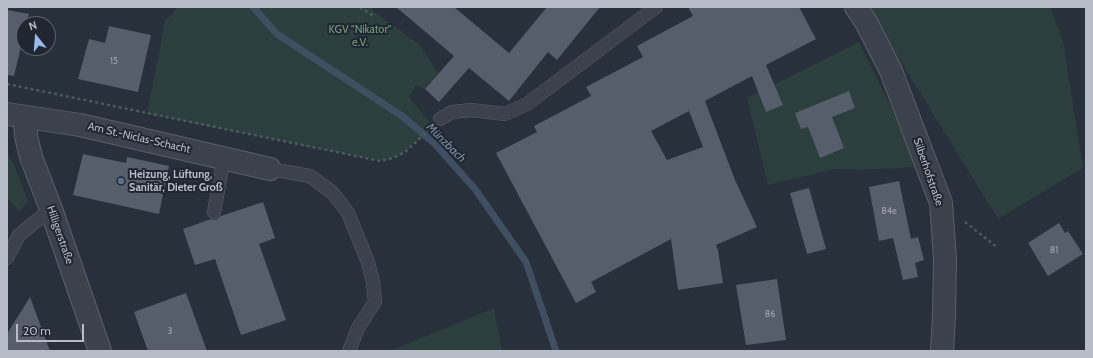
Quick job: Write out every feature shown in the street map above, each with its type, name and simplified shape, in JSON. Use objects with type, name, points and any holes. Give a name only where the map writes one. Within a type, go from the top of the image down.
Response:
[{"type":"street","name":"Silberhofstraße","points":[[856,7],[866,22],[891,71],[941,203],[945,259],[942,351]]},
{"type":"street","name":"Am St.-Niclas-Schacht","points":[[16,116],[80,125],[270,169]]},
{"type":"street","name":"Hilligerstraße","points":[[16,116],[26,136],[31,157],[51,209],[100,351]]},
{"type":"lane","points":[[436,123],[452,112],[471,110],[505,114],[527,104],[656,7]]},
{"type":"lane","points":[[214,212],[224,158]]},
{"type":"lane","points":[[270,169],[310,176],[333,193],[351,220],[368,262],[373,282],[375,302],[358,328],[349,351]]},
{"type":"lane","points":[[7,258],[19,235],[51,209]]},
{"type":"path","points":[[360,7],[374,16]]},
{"type":"path","points":[[7,84],[380,161],[393,158],[405,152],[436,123]]},
{"type":"path","points":[[941,203],[998,248]]},
{"type":"green space","name":"KGV \"Nikator\" e.V.","points":[[178,7],[374,7],[372,10],[420,45],[438,73],[425,89],[416,85],[409,97],[433,126],[405,152],[393,158],[380,161],[147,114],[165,21]]},
{"type":"green space","points":[[867,7],[1050,7],[1063,41],[1083,168],[998,219]]},
{"type":"green space","points":[[859,42],[895,115],[917,167],[861,170],[835,169],[768,185],[747,98]]},
{"type":"green space","points":[[7,153],[14,165],[28,201],[19,212],[9,199],[7,201]]},
{"type":"green space","points":[[494,308],[502,351],[390,351]]},
{"type":"building","points":[[396,7],[454,7],[509,53],[547,7],[600,7],[557,60],[548,52],[509,101],[469,68],[439,102],[425,89],[454,56]]},
{"type":"building","points":[[688,7],[799,7],[816,39],[766,65],[783,105],[766,112],[752,76],[705,101],[735,180],[757,227],[716,245],[723,283],[678,290],[671,239],[591,282],[596,292],[576,303],[496,153],[537,132],[534,126],[591,96],[586,87],[643,57],[637,46],[693,16]],"holes":[[[689,111],[703,147],[667,160],[651,131]]]},
{"type":"building","points":[[7,10],[29,14],[28,16],[16,16],[16,56],[19,56],[14,76],[7,75]]},
{"type":"building","points":[[109,26],[151,35],[138,92],[78,79],[89,39],[105,43]]},
{"type":"building","points":[[849,91],[855,108],[832,117],[844,148],[820,158],[808,127],[801,129],[795,113]]},
{"type":"building","name":"Heizung, Lüftung, Sanitär, Dieter Groß","points":[[83,154],[126,163],[127,157],[169,166],[159,214],[73,195]]},
{"type":"building","points":[[899,181],[911,239],[918,237],[924,260],[915,263],[918,277],[903,280],[893,238],[879,241],[869,187]]},
{"type":"building","points":[[809,188],[826,249],[807,254],[790,193]]},
{"type":"building","points":[[263,202],[275,238],[259,244],[286,320],[241,335],[215,259],[195,265],[183,229],[211,219],[216,220],[221,216]]},
{"type":"building","points":[[1059,223],[1065,233],[1068,231],[1083,254],[1048,276],[1028,243]]},
{"type":"building","points":[[777,279],[786,340],[746,345],[736,285]]},
{"type":"building","points":[[186,293],[207,351],[148,351],[134,312]]},
{"type":"building","points":[[30,297],[50,351],[7,351],[7,334]]},
{"type":"waterway","name":"Münzbach","points":[[253,7],[277,34],[402,116],[434,143],[475,189],[526,262],[556,351]]},
{"type":"place","name":"Heizung, Lüftung, Sanitär, Dieter Groß","points":[[121,181]]}]
